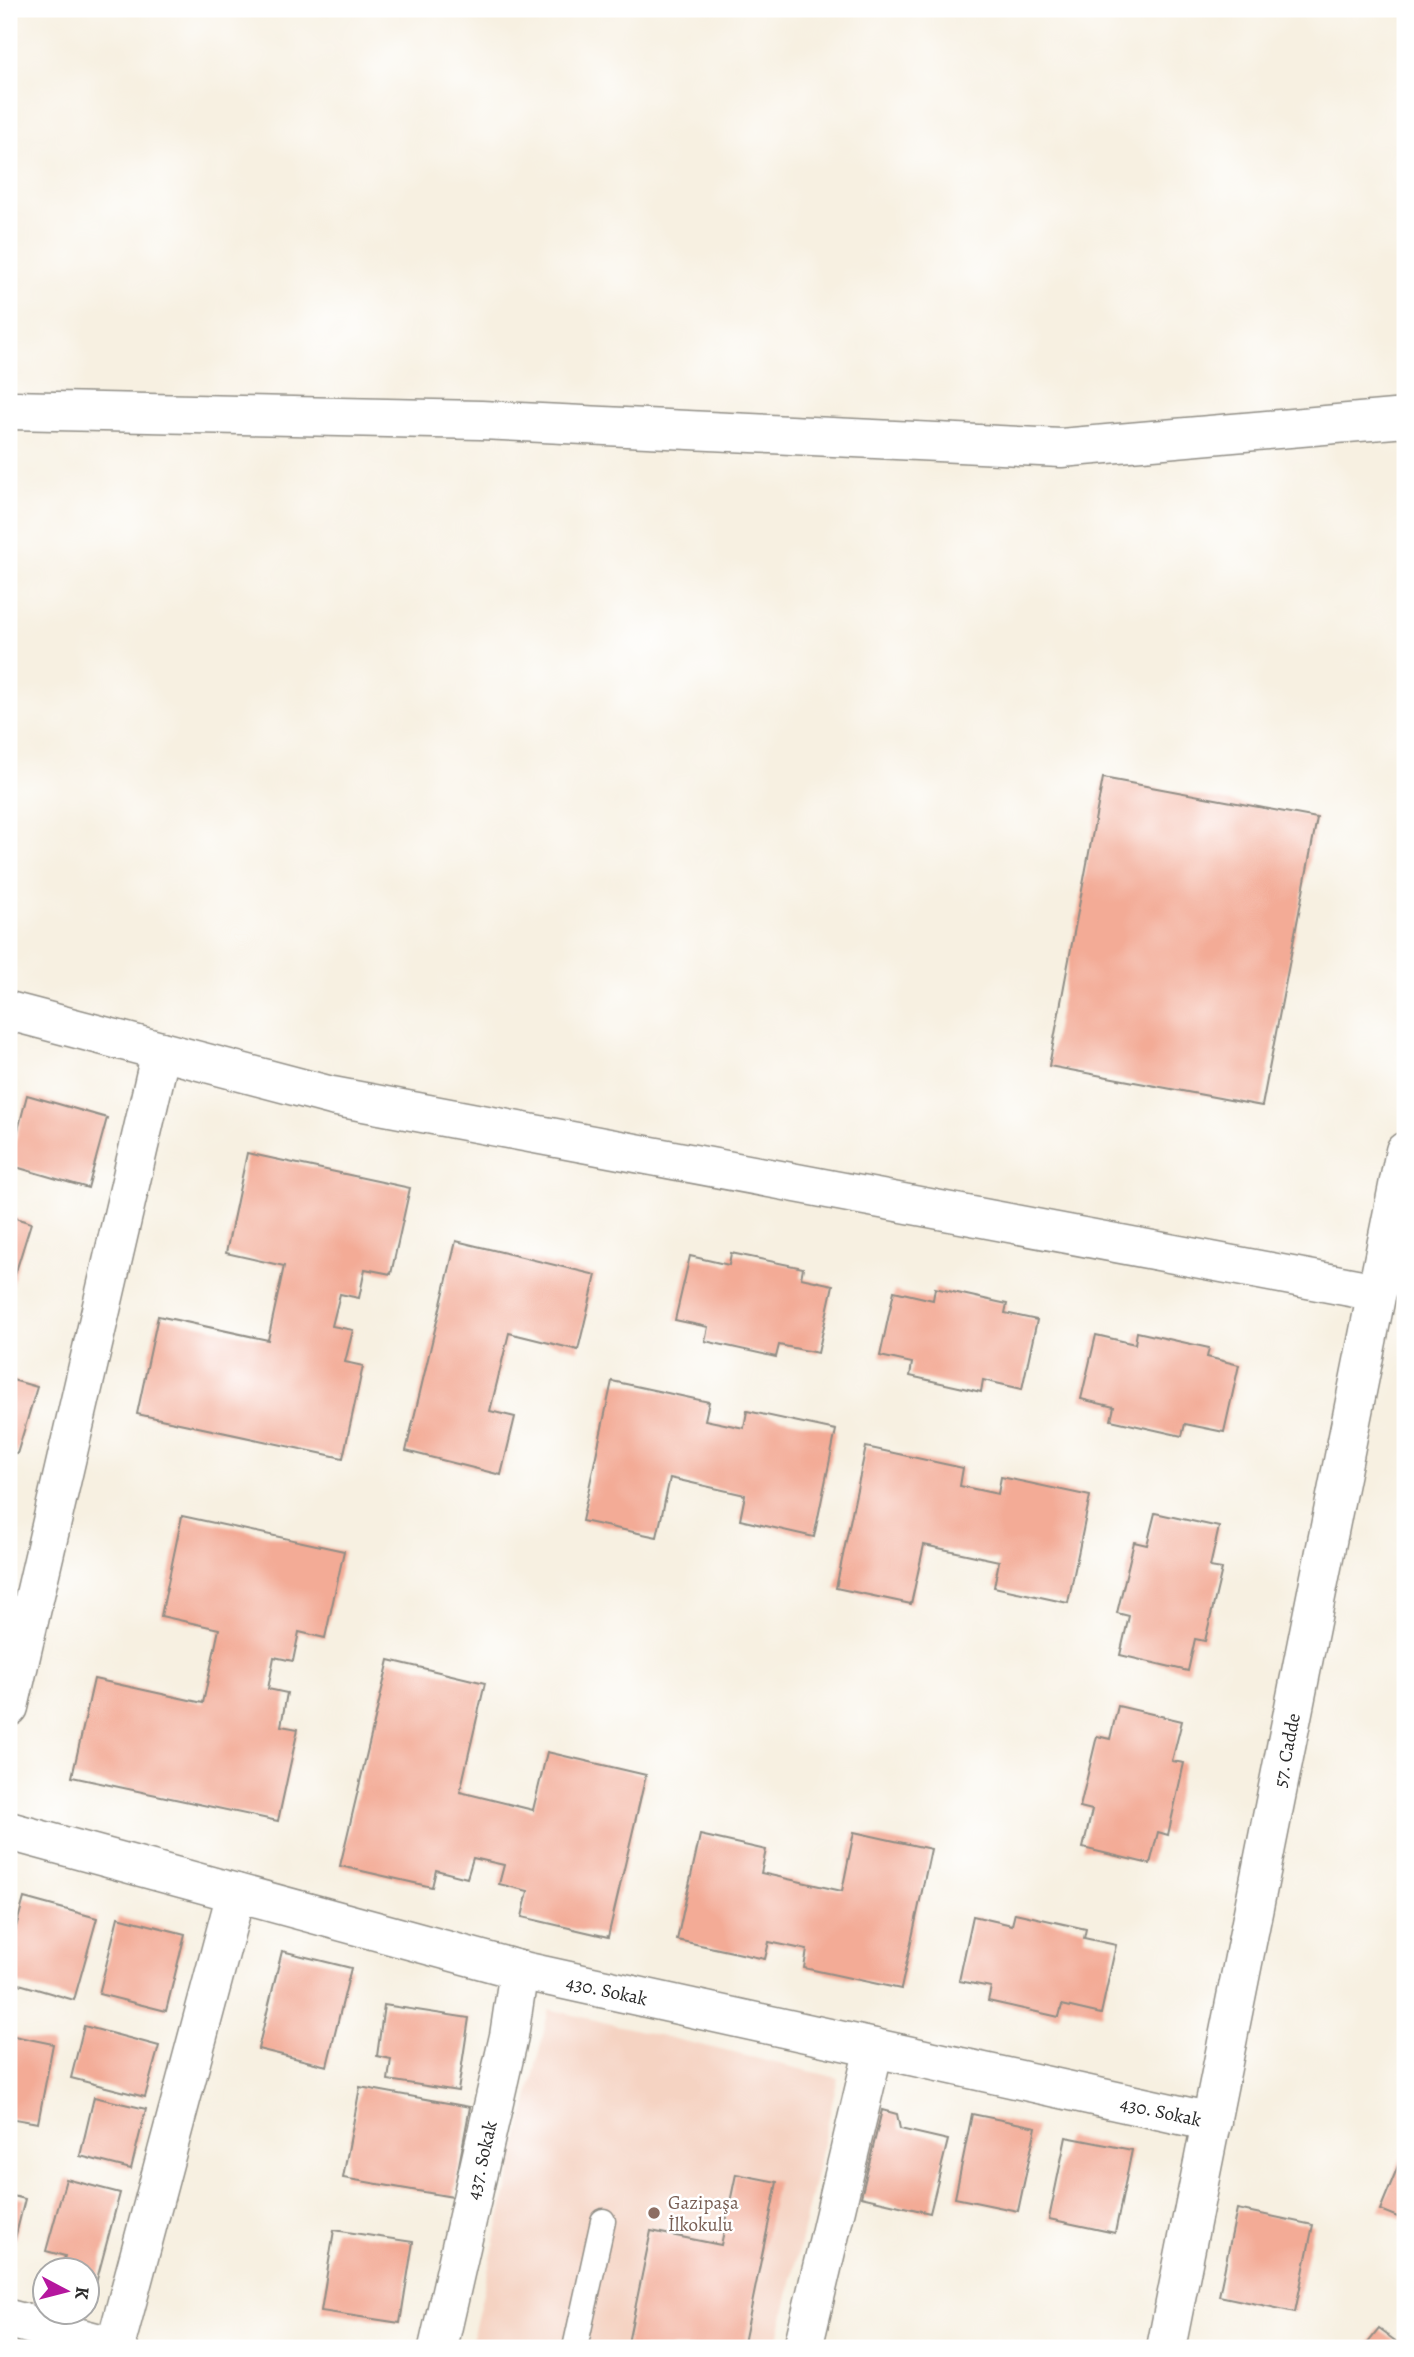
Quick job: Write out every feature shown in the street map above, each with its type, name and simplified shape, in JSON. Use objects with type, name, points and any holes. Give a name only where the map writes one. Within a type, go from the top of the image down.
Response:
[{"type":"street","points":[[9,410],[481,420],[1061,448],[1405,418]]},
{"type":"street","points":[[9,1011],[331,1096],[1377,1292]]},
{"type":"street","points":[[9,1707],[161,1051]]},
{"type":"street","name":"57. Cadde","points":[[1166,2348],[1405,1151]]},
{"type":"street","name":"430. Sokak","points":[[9,1831],[519,1970],[1212,2122]]},
{"type":"street","points":[[9,2319],[117,2348],[236,1893]]},
{"type":"street","name":"437. Sokak","points":[[438,2348],[509,2036],[519,1970]]},
{"type":"street","points":[[803,2348],[874,2048]]},
{"type":"lane","points":[[575,2348],[603,2221]]},
{"type":"shaded area","name":"Gazipaşa İlkokulu","points":[[549,2009],[838,2078],[776,2348],[470,2348]]},
{"type":"building","points":[[1103,778],[1317,818],[1262,1106],[1049,1066]]},
{"type":"building","points":[[27,1095],[107,1118],[88,1188],[9,1165]]},
{"type":"building","points":[[247,1153],[410,1188],[391,1274],[365,1269],[359,1298],[340,1294],[332,1326],[353,1330],[345,1362],[363,1366],[343,1458],[137,1414],[158,1316],[268,1340],[284,1266],[226,1253]]},
{"type":"building","points":[[9,1216],[31,1223],[9,1294]]},
{"type":"building","points":[[456,1241],[596,1275],[578,1350],[509,1333],[490,1411],[515,1417],[501,1475],[406,1451]]},
{"type":"building","points":[[731,1253],[803,1268],[801,1278],[833,1285],[818,1353],[779,1345],[776,1357],[705,1341],[708,1327],[675,1320],[690,1256],[729,1265]]},
{"type":"building","points":[[935,1288],[1007,1304],[1005,1313],[1037,1320],[1022,1389],[983,1380],[981,1392],[910,1376],[912,1363],[880,1356],[894,1291],[933,1300]]},
{"type":"building","points":[[1137,1332],[1209,1348],[1207,1357],[1239,1365],[1224,1432],[1185,1424],[1182,1436],[1111,1420],[1114,1407],[1081,1399],[1096,1335],[1135,1344]]},
{"type":"building","points":[[9,1379],[37,1387],[17,1454],[9,1452]]},
{"type":"building","points":[[612,1381],[709,1402],[705,1420],[744,1428],[747,1411],[836,1430],[814,1537],[740,1520],[745,1495],[670,1478],[657,1537],[582,1521]]},
{"type":"building","points":[[866,1447],[963,1468],[960,1486],[998,1494],[1001,1477],[1090,1496],[1068,1603],[994,1587],[999,1561],[924,1545],[911,1604],[836,1588]]},
{"type":"building","points":[[1155,1513],[1219,1527],[1210,1567],[1222,1569],[1205,1641],[1195,1639],[1188,1671],[1120,1655],[1129,1616],[1117,1613],[1134,1542],[1147,1545]]},
{"type":"building","points":[[182,1516],[344,1551],[325,1638],[299,1632],[293,1661],[274,1657],[268,1689],[287,1693],[281,1726],[298,1729],[278,1821],[72,1777],[94,1679],[203,1703],[219,1629],[161,1616]]},
{"type":"building","points":[[389,1660],[485,1683],[460,1792],[533,1810],[547,1752],[646,1775],[608,1937],[522,1917],[528,1891],[499,1884],[504,1865],[473,1858],[467,1878],[436,1870],[432,1887],[340,1866]]},
{"type":"building","points":[[1118,1706],[1182,1721],[1172,1761],[1184,1763],[1168,1835],[1158,1832],[1150,1864],[1083,1848],[1092,1810],[1080,1807],[1097,1736],[1110,1739]]},
{"type":"building","points":[[854,1832],[931,1849],[901,1989],[804,1968],[807,1950],[769,1942],[765,1959],[677,1940],[700,1835],[766,1850],[761,1873],[842,1891]]},
{"type":"building","points":[[24,1898],[97,1918],[74,2000],[9,1981],[9,1953]]},
{"type":"building","points":[[1015,1913],[1086,1929],[1084,1938],[1116,1945],[1101,2014],[1062,2005],[1059,2017],[988,2001],[991,1987],[959,1981],[973,1916],[1012,1925]]},
{"type":"building","points":[[118,1917],[185,1934],[166,2011],[99,1994]]},
{"type":"building","points":[[282,1951],[351,1968],[327,2066],[258,2049]]},
{"type":"building","points":[[384,2005],[469,2018],[458,2091],[388,2080],[391,2059],[377,2056]]},
{"type":"building","points":[[84,2026],[159,2046],[145,2097],[71,2078]]},
{"type":"building","points":[[9,2035],[53,2044],[38,2123],[9,2118]]},
{"type":"building","points":[[360,2087],[470,2107],[453,2197],[343,2178]]},
{"type":"building","points":[[94,2097],[146,2109],[131,2169],[80,2156]]},
{"type":"building","points":[[882,2110],[897,2114],[900,2129],[948,2140],[930,2213],[861,2197]]},
{"type":"building","points":[[972,2114],[1036,2127],[1018,2211],[955,2198]]},
{"type":"building","points":[[1066,2137],[1132,2150],[1115,2233],[1049,2219]]},
{"type":"building","points":[[1405,2149],[1405,2220],[1380,2210]]},
{"type":"building","points":[[736,2174],[777,2182],[743,2348],[627,2348],[651,2231],[721,2245]]},
{"type":"building","points":[[66,2179],[120,2193],[102,2260],[102,2256],[65,2256],[46,2251]]},
{"type":"building","points":[[9,2195],[25,2199],[10,2258],[9,2258]]},
{"type":"building","points":[[1237,2209],[1313,2225],[1295,2312],[1219,2296]]},
{"type":"building","points":[[334,2230],[413,2242],[400,2323],[321,2311]]},
{"type":"building","points":[[1379,2329],[1405,2348],[1364,2348]]},
{"type":"place","name":"Gazipaşa İlkokulu","points":[[654,2213]]}]
